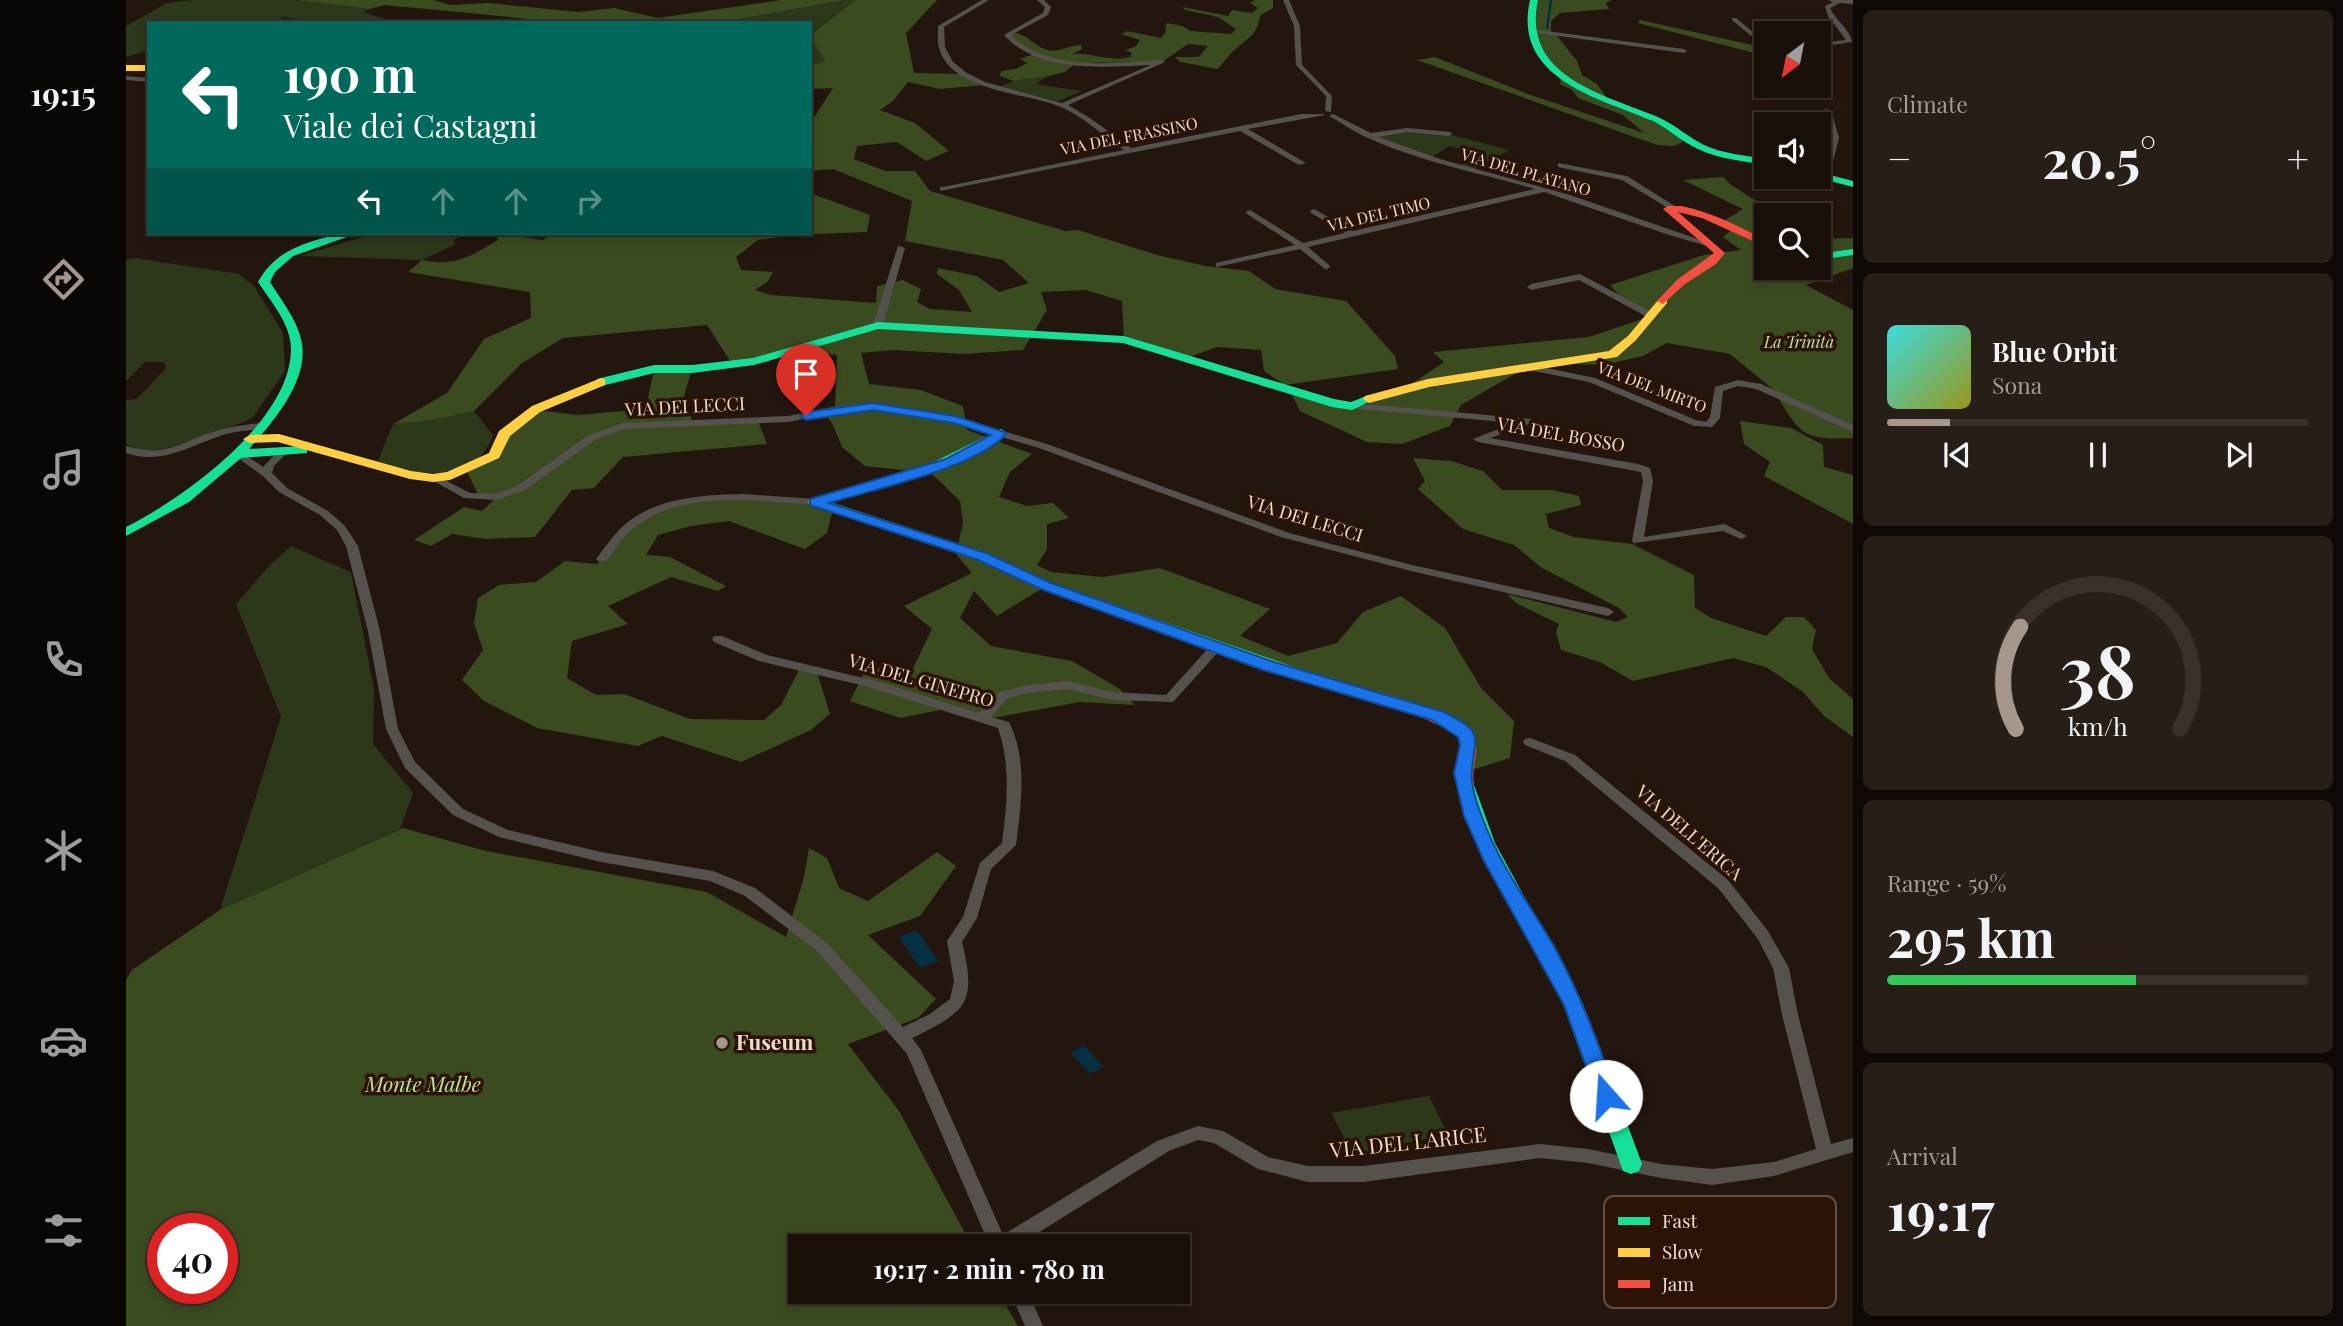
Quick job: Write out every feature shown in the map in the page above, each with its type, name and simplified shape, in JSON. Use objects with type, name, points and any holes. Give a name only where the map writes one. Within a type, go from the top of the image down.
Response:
[{"type":"street","points":[[986,0],[941,26],[939,39],[943,57],[964,74],[987,86],[1063,105],[1129,150]]},
{"type":"street","points":[[1040,0],[1048,7],[1046,14],[1007,35],[1013,44],[1036,55],[1076,63],[1162,62],[1063,105]]},
{"type":"street","points":[[1286,0],[1297,26],[1299,65],[1329,96],[1331,113]]},
{"type":"street","points":[[1534,0],[1529,20],[1531,31],[1556,73],[1579,91],[1660,121],[1709,150],[1754,159]]},
{"type":"street","points":[[1831,43],[1850,41],[1845,30],[1828,13],[1827,7],[1833,1],[1853,2]]},
{"type":"street","points":[[1734,19],[1754,35]]},
{"type":"street","points":[[1531,31],[1684,51]]},
{"type":"street","points":[[126,68],[147,68]]},
{"type":"street","points":[[126,78],[147,80]]},
{"type":"street","name":"VIA DEL FRASSINO","points":[[943,189],[1301,116],[1321,115],[1322,111],[1331,113]]},
{"type":"street","name":"VIA DEL PLATANO","points":[[1331,113],[1367,136],[1409,153],[1545,190],[1714,246]]},
{"type":"street","points":[[1831,124],[1835,138],[1831,150]]},
{"type":"street","points":[[1241,128],[1302,163]]},
{"type":"street","points":[[1367,136],[1407,130],[1448,134]]},
{"type":"street","points":[[1561,165],[1623,178],[1674,208],[1691,212],[1754,239]]},
{"type":"street","points":[[1831,178],[1853,184]]},
{"type":"street","name":"VIA DEL TIMO","points":[[1219,265],[1545,190]]},
{"type":"street","points":[[126,449],[148,456],[161,455],[232,429],[255,432],[283,443],[410,475],[433,478],[466,470],[494,455],[504,434],[536,409],[588,385],[654,369],[692,369],[754,361],[878,325],[1124,340],[1332,403],[1352,406],[1428,383],[1613,354],[1628,343],[1682,282],[1714,263],[1720,253],[1669,213],[1668,209],[1674,208]]},
{"type":"street","points":[[1314,211],[1352,234]]},
{"type":"street","points":[[1250,212],[1302,246],[1326,267]]},
{"type":"street","points":[[126,532],[157,517],[194,492],[237,454],[272,412],[289,383],[296,362],[297,348],[290,327],[264,282],[265,274],[270,267],[289,254],[347,235]]},
{"type":"street","points":[[878,325],[901,248]]},
{"type":"street","points":[[1831,255],[1853,252]]},
{"type":"street","points":[[1531,287],[1580,277],[1652,316]]},
{"type":"street","name":"VIA DEL MIRTO","points":[[1527,366],[1592,380],[1693,423],[1708,425],[1715,418],[1718,389],[1738,383],[1758,386],[1853,429]]},
{"type":"street","name":"VIA DEL BOSSO","points":[[1352,406],[1528,421],[1478,439],[1646,470],[1648,481],[1638,541],[1725,527],[1735,530],[1741,536]]},
{"type":"street","name":"VIA DEI LECCI","points":[[433,478],[468,495],[497,497],[521,488],[591,438],[614,429],[634,425],[788,419],[833,410],[873,407],[955,420],[1043,446],[1285,535],[1411,568],[1608,612]]},
{"type":"street","points":[[272,412],[272,427],[283,443]]},
{"type":"street","points":[[815,502],[951,462],[991,442],[1000,433]]},
{"type":"street","points":[[237,454],[283,443]]},
{"type":"street","points":[[267,474],[269,465],[283,443]]},
{"type":"street","points":[[237,454],[267,474],[283,490],[324,513],[341,528],[352,546],[374,631],[393,729],[410,765],[458,812],[504,834],[601,857],[713,876],[750,892],[822,947],[914,1050],[995,1234]]},
{"type":"street","points":[[602,559],[627,528],[649,514],[677,504],[738,498],[815,502],[981,556],[1046,586],[1216,647],[1342,690],[1438,716],[1460,727],[1467,735],[1468,745],[1462,773],[1473,816],[1493,861],[1547,952],[1574,1005],[1631,1164]]},
{"type":"street","name":"VIA DEL GINEPRO","points":[[718,639],[763,658],[873,684],[1004,725],[1013,750],[1015,789],[1009,845],[985,867],[970,918],[954,941],[964,986],[953,1010],[900,1036]]},
{"type":"street","points":[[982,718],[1004,695],[1055,686],[1068,685],[1112,696],[1169,699],[1216,647]]},
{"type":"street","name":"VIA DELL'ERICA","points":[[1530,741],[1570,758],[1723,884],[1763,935],[1781,968],[1825,1152]]},
{"type":"street","name":"VIA DEL LARICE","points":[[1020,1234],[1163,1146],[1198,1133],[1217,1136],[1264,1164],[1308,1174],[1363,1174],[1540,1151],[1588,1156],[1712,1177],[1774,1169],[1853,1145]]},
{"type":"street","points":[[1024,1304],[1034,1326]]},
{"type":"green space","points":[[193,0],[296,0],[370,9],[363,12],[391,21],[314,21],[283,17],[276,21],[147,21],[147,51],[126,57],[126,26],[167,3]]},
{"type":"green space","points":[[296,0],[433,0],[450,5],[488,3],[578,12],[614,8],[658,18],[781,0],[845,0],[728,21],[550,21],[385,5],[370,9]]},
{"type":"green space","points":[[845,0],[855,0],[812,32],[812,21],[728,21]]},
{"type":"green space","points":[[855,0],[937,0],[906,33],[914,73],[964,74],[984,85],[940,89],[908,82],[893,101],[880,110],[915,123],[949,151],[926,161],[897,142],[857,146],[854,159],[885,171],[915,171],[930,191],[1065,231],[1078,230],[1157,255],[1206,266],[1249,271],[1275,289],[1346,301],[1395,356],[1398,369],[1285,385],[1264,371],[1261,350],[1217,347],[1187,358],[1124,340],[1122,301],[1086,290],[1041,292],[1047,310],[1023,350],[965,354],[892,350],[861,353],[869,384],[921,390],[963,406],[967,430],[1032,454],[1010,472],[999,497],[1027,506],[1053,503],[1069,518],[1047,524],[1047,549],[1037,565],[1051,572],[1103,577],[1160,568],[1270,609],[1240,636],[1288,656],[1337,643],[1363,612],[1401,596],[1445,628],[1481,688],[1514,721],[1510,758],[1462,773],[1460,727],[1046,586],[997,616],[974,591],[960,618],[991,646],[1072,661],[1120,689],[1135,705],[1080,702],[987,719],[950,708],[900,718],[850,701],[866,669],[913,668],[932,629],[904,606],[972,573],[956,554],[963,523],[960,501],[931,473],[865,466],[842,447],[824,412],[835,410],[837,355],[795,350],[732,364],[707,325],[563,338],[522,363],[474,411],[428,421],[393,424],[447,393],[484,339],[531,318],[530,292],[408,272],[422,260],[444,262],[462,259],[498,240],[496,235],[542,240],[551,235],[792,235],[758,240],[736,257],[741,270],[773,272],[768,281],[755,290],[771,295],[876,303],[877,286],[903,280],[921,289],[917,302],[930,309],[972,312],[959,290],[937,274],[938,268],[977,276],[999,292],[1029,283],[1003,260],[905,241],[912,201],[833,169],[812,171],[812,121],[833,88],[812,89],[812,65],[825,62],[812,39],[812,33]]},
{"type":"green space","points":[[1252,0],[1273,0],[1273,8],[1260,16],[1253,34],[1232,52],[1218,69],[1180,62],[1175,57],[1199,57],[1208,46],[1188,44],[1162,62],[1076,63],[1065,72],[1048,76],[1014,81],[1000,76],[1001,71],[1016,69],[1027,63],[1020,59],[1034,54],[1013,44],[1007,35],[1011,32],[1047,50],[1081,45],[1082,49],[1071,55],[1130,57],[1132,53],[1125,50],[1135,47],[1140,40],[1121,34],[1127,31],[1161,38],[1165,33],[1166,23],[1183,26],[1190,31],[1231,34],[1236,29],[1218,17],[1185,10],[1183,7],[1228,16],[1232,10],[1252,13],[1258,8],[1249,2],[1256,2]]},
{"type":"green space","points":[[1534,0],[1611,0],[1606,3],[1609,9],[1560,13],[1551,21],[1551,32],[1577,61],[1582,75],[1597,84],[1609,101],[1672,128],[1684,141],[1675,146],[1657,145],[1417,60],[1435,57],[1528,94],[1644,133],[1623,115],[1578,98],[1572,90],[1560,84],[1561,78],[1531,31]]},
{"type":"green space","points":[[1640,20],[1754,45],[1754,53],[1638,23]]},
{"type":"green space","points":[[812,38],[825,62],[812,65]]},
{"type":"green space","points":[[1048,76],[1036,84],[1082,91],[1058,101],[998,87],[1014,81]]},
{"type":"green space","points":[[1407,130],[1448,134],[1510,150],[1472,170],[1458,166],[1486,156],[1449,146],[1429,159],[1368,136]]},
{"type":"green space","name":"La Trinità","points":[[1723,177],[1760,203],[1754,203],[1754,280],[1820,280],[1806,285],[1853,310],[1853,438],[1825,438],[1807,433],[1793,421],[1778,397],[1780,395],[1730,354],[1667,343],[1643,356],[1603,365],[1549,363],[1527,367],[1461,405],[1450,426],[1402,444],[1367,442],[1300,411],[1289,389],[1358,407],[1404,389],[1444,362],[1433,352],[1589,337],[1651,316],[1625,302],[1610,285],[1704,255],[1741,250],[1723,237],[1731,230],[1719,224],[1743,209],[1683,180]]},
{"type":"green space","points":[[812,194],[870,215],[867,232],[812,234]]},
{"type":"green space","points":[[369,235],[464,235],[455,239],[454,245],[422,260],[300,256]]},
{"type":"green space","name":"La Trinità","points":[[1853,238],[1853,268],[1831,276],[1831,239]]},
{"type":"green space","points":[[134,258],[239,274],[254,286],[283,333],[285,371],[253,417],[166,449],[140,451],[126,444],[126,400],[137,399],[166,368],[164,362],[145,362],[126,381],[126,260]]},
{"type":"green space","points":[[654,369],[692,369],[684,396],[693,423],[758,421],[767,444],[623,457],[594,488],[572,490],[535,537],[486,539],[452,534],[431,546],[414,540],[464,507],[482,511],[496,498],[480,498],[466,470],[494,455],[504,434],[537,410],[577,415],[646,409]]},
{"type":"green space","points":[[474,411],[493,435],[484,452],[473,463],[459,470],[427,473],[377,463],[393,424],[428,421]]},
{"type":"green space","points":[[1740,421],[1791,428],[1823,445],[1824,467],[1853,475],[1853,524],[1764,476],[1770,462],[1744,444]]},
{"type":"green space","points":[[1413,458],[1451,461],[1483,471],[1502,490],[1552,490],[1579,496],[1581,505],[1546,514],[1549,528],[1574,537],[1632,544],[1694,575],[1695,608],[1711,618],[1766,636],[1786,617],[1804,617],[1816,630],[1812,649],[1829,678],[1853,699],[1853,737],[1824,716],[1803,692],[1766,667],[1733,658],[1633,681],[1600,662],[1561,650],[1556,632],[1559,624],[1516,603],[1507,594],[1616,622],[1628,617],[1619,608],[1542,568],[1514,545],[1463,529],[1418,489],[1425,481]]},
{"type":"green space","points":[[738,498],[815,502],[832,513],[827,533],[805,549],[729,521],[691,526],[658,535],[646,555],[670,557],[726,586],[718,591],[671,577],[608,606],[628,624],[572,641],[567,678],[596,695],[624,694],[690,719],[764,720],[781,705],[800,668],[817,672],[830,714],[811,730],[741,762],[662,736],[638,746],[537,728],[484,701],[462,680],[483,650],[474,623],[478,598],[499,585],[536,582],[565,561],[597,564],[627,528],[677,504]]},
{"type":"green space","points":[[291,546],[351,572],[374,689],[373,744],[413,793],[400,829],[220,910],[281,717],[236,604],[269,566]]},
{"type":"green space","name":"Monte Malbe","points":[[403,828],[486,851],[707,892],[786,937],[804,877],[809,848],[827,858],[839,888],[868,901],[937,852],[956,866],[920,916],[868,935],[936,999],[918,1018],[848,1044],[899,1111],[966,1234],[788,1234],[788,1304],[1005,1304],[1018,1326],[126,1326],[126,980],[132,970],[220,910]]},
{"type":"green space","points":[[1429,1096],[1448,1134],[1353,1155],[1331,1113]]},
{"type":"water","points":[[917,930],[938,961],[920,968],[899,937]]},
{"type":"water","points":[[1084,1045],[1103,1067],[1090,1074],[1071,1053]]},
{"type":"waterway","points":[[1547,28],[1551,0]]},
{"type":"traffic: fast","points":[[1534,0],[1531,15],[1534,37],[1551,66],[1563,78],[1592,95],[1657,120],[1708,150],[1754,160]]},
{"type":"traffic: fast","points":[[1831,178],[1853,184]]},
{"type":"traffic: fast","points":[[126,532],[160,514],[207,482],[242,449],[274,410],[294,368],[297,349],[293,331],[264,282],[270,270],[289,253],[345,235]]},
{"type":"traffic: fast","points":[[1831,255],[1853,252]]},
{"type":"traffic: fast","points":[[601,382],[654,369],[692,369],[754,361],[878,325],[1124,340],[1332,403],[1352,406],[1369,399]]},
{"type":"traffic: fast","points":[[1001,433],[958,458],[935,467],[815,502],[981,556],[1046,586],[1300,675]]},
{"type":"traffic: fast","points":[[237,454],[302,450]]},
{"type":"traffic: fast","points":[[1465,785],[1486,843],[1573,1004],[1631,1164]]},
{"type":"traffic: slow","points":[[126,68],[147,68]]},
{"type":"traffic: slow","points":[[1369,399],[1428,383],[1613,354],[1632,338],[1663,301]]},
{"type":"traffic: slow","points":[[250,439],[279,438],[410,475],[433,478],[450,476],[494,455],[504,434],[536,409],[601,382]]},
{"type":"traffic: jam","points":[[1663,301],[1681,282],[1712,262],[1720,253],[1668,209],[1681,209],[1706,216],[1754,238]]},
{"type":"traffic: jam","points":[[1300,675],[1418,710],[1459,729],[1468,742],[1465,785]]},
{"type":"place","name":"Fuseum","points":[[722,1043]]},
{"type":"route","points":[[806,416],[833,410],[873,407],[955,420],[1000,433],[991,442],[951,462],[815,502],[981,556],[1046,586],[1269,666],[1342,690],[1438,716],[1460,727],[1467,735],[1468,745],[1462,773],[1473,816],[1493,861],[1547,952],[1574,1005],[1606,1096]]}]
